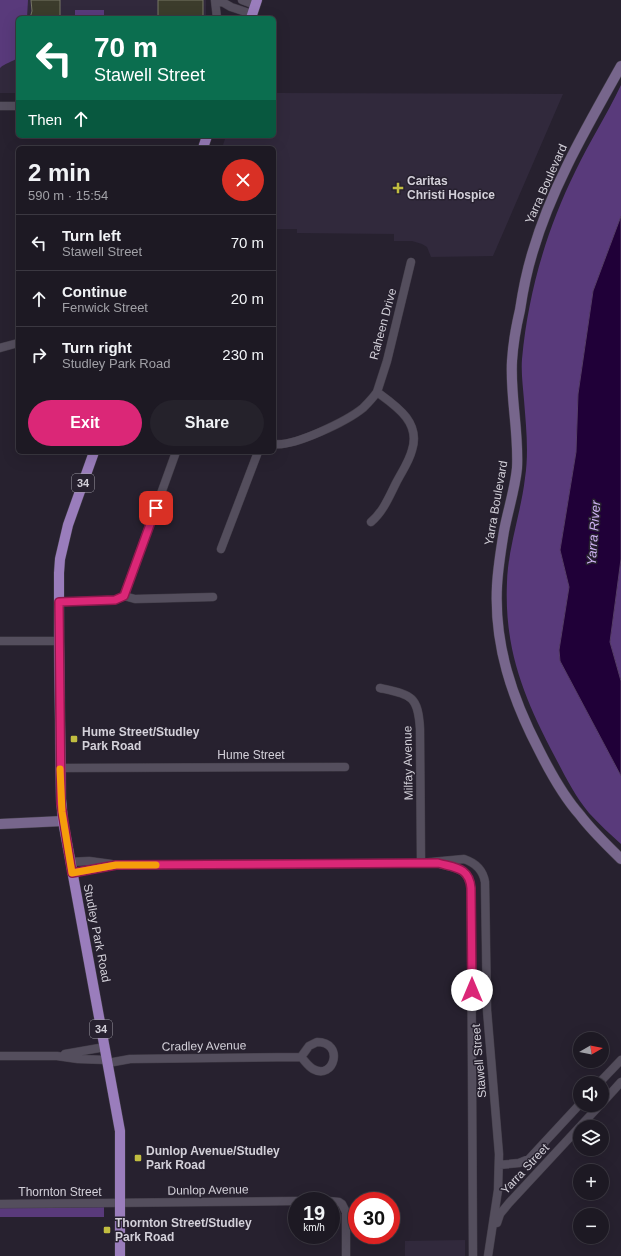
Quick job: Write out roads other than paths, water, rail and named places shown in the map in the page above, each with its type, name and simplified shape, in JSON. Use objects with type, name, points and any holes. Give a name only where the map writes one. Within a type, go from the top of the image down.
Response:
[{"type":"main road","name":"Yarra Boulevard","points":[[621,66],[560,180],[539,232],[528,271],[512,360],[512,383],[517,447],[516,471],[501,552],[497,586],[497,604],[500,638],[507,674],[530,732],[545,762],[569,801],[591,828],[621,859]]},
{"type":"main road","name":"Studley Park Road","points":[[93,454],[63,542],[59,573],[61,804],[70,862],[120,1131],[120,1256]]},
{"type":"main road","points":[[0,824],[63,821]]},
{"type":"street","points":[[215,0],[216,16]]},
{"type":"street","points":[[219,0],[230,7],[254,9]]},
{"type":"street","points":[[242,0],[254,9]]},
{"type":"street","points":[[0,106],[16,106]]},
{"type":"street","name":"Raheen Drive","points":[[276,444],[284,444],[312,436],[349,417],[362,409],[377,392],[411,262]]},
{"type":"street","points":[[0,348],[16,344]]},
{"type":"street","points":[[370,522],[381,511],[408,461],[414,444],[412,428],[406,416],[377,392]]},
{"type":"street","points":[[124,596],[175,454]]},
{"type":"street","points":[[221,549],[257,454]]},
{"type":"street","points":[[59,602],[115,600],[124,596],[135,600],[213,597]]},
{"type":"street","points":[[0,641],[59,641]]},
{"type":"street","name":"Milfay Avenue","points":[[380,688],[406,694],[412,699],[418,710],[420,729],[420,863]]},
{"type":"street","name":"Hume Street","points":[[60,768],[345,767]]},
{"type":"street","name":"Stawell Street","points":[[438,863],[464,859],[470,861],[477,865],[484,875],[485,882],[488,1024],[498,1135],[499,1165],[498,1190],[488,1256]]},
{"type":"street","points":[[70,862],[90,861],[116,865],[438,863]]},
{"type":"street","name":"Stawell Street","points":[[438,863],[466,873],[469,878],[471,888],[473,1256]]},
{"type":"street","points":[[72,873],[116,865]]},
{"type":"street","points":[[0,1056],[57,1056],[105,1047]]},
{"type":"street","name":"Cradley Avenue","points":[[57,1056],[108,1062],[130,1059],[302,1057]]},
{"type":"street","points":[[606,1076],[621,1060]]},
{"type":"street","name":"Yarra Street","points":[[609,1095],[621,1082]]},
{"type":"street","name":"Yarra Street","points":[[499,1165],[519,1163],[529,1159],[573,1112]]},
{"type":"street","name":"Yarra Street","points":[[493,1231],[500,1214],[509,1203],[594,1112]]},
{"type":"street","name":"Dunlop Avenue","points":[[120,1203],[288,1201]]},
{"type":"street","name":"Thornton Street","points":[[0,1204],[120,1203]]},
{"type":"street","points":[[340,1203],[345,1208],[346,1256]]},
{"type":"water","name":"Yarra River","points":[[621,216],[621,559],[610,642],[621,681],[621,776],[560,661],[559,650],[569,587],[560,550],[576,452],[578,394],[593,291]]},
{"type":"place","name":"Caritas Christi Hospice","points":[[398,188]]},
{"type":"place","name":"Hume Street/Studley Park Road","points":[[74,739]]},
{"type":"place","name":"Dunlop Avenue/Studley Park Road","points":[[138,1158]]},
{"type":"place","name":"Thornton Street/Studley Park Road","points":[[107,1230]]}]
